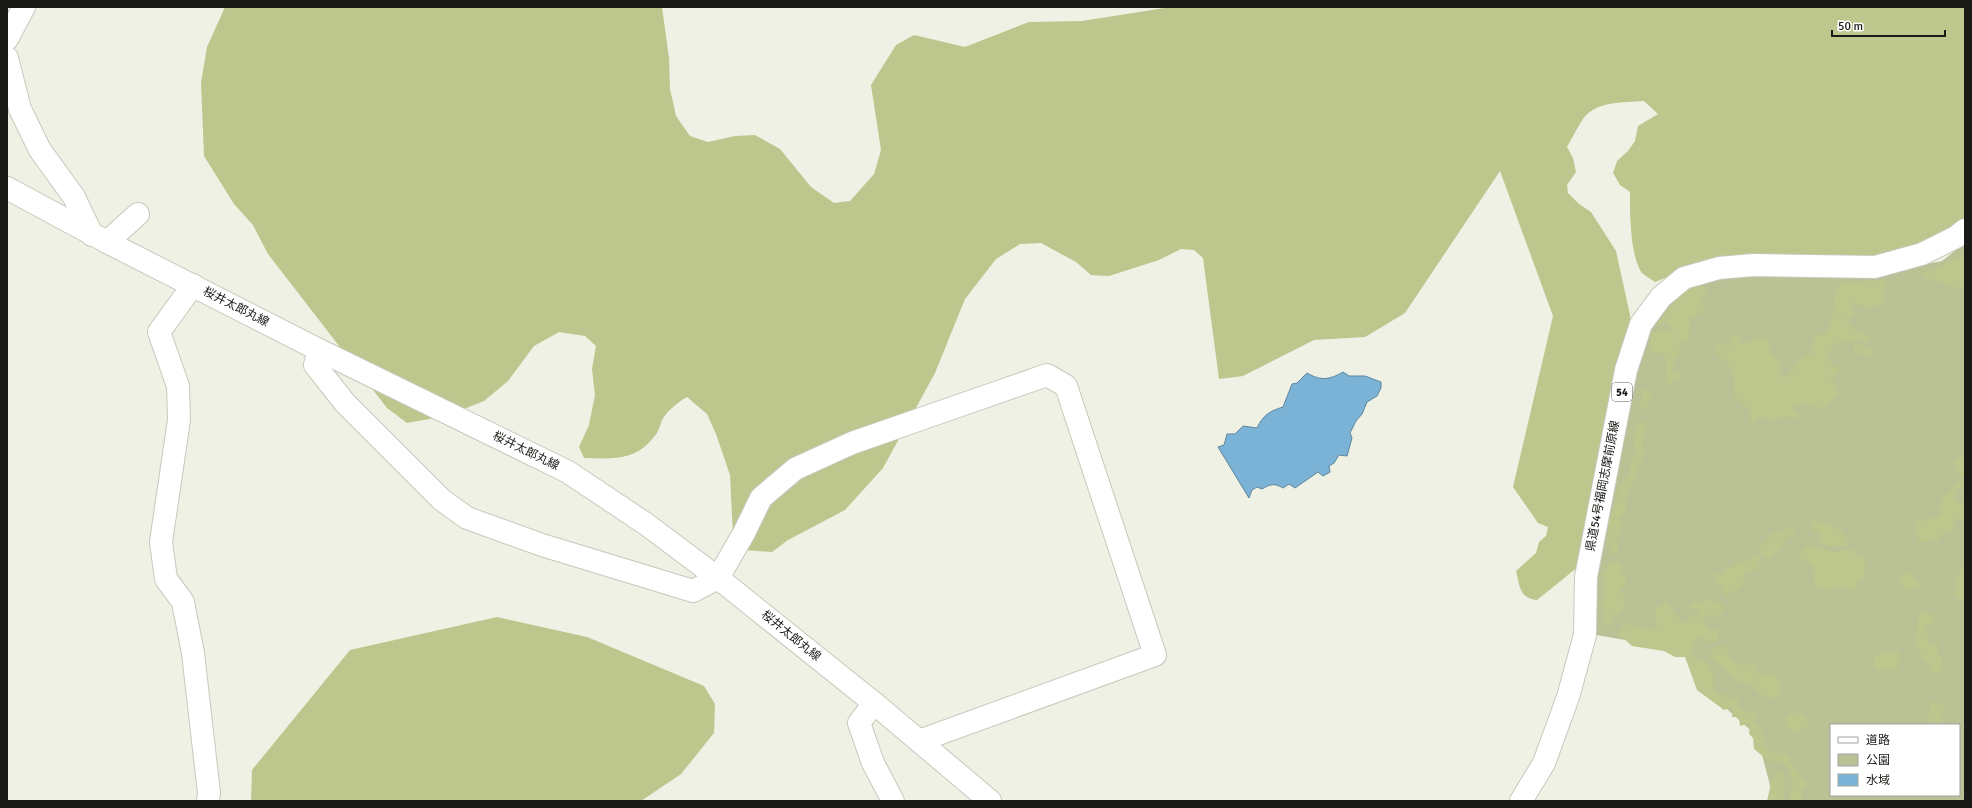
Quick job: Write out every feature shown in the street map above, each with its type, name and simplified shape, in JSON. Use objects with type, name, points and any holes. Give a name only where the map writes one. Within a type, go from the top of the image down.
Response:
[{"type":"street","points":[[7,39],[24,7]]},
{"type":"street","points":[[7,58],[20,109],[40,150],[74,196],[99,238],[138,214]]},
{"type":"street","name":"桜井太郎丸線","points":[[7,188],[99,238],[320,350],[568,472],[646,524],[718,578],[874,703],[990,801]]},
{"type":"street","name":"県道54号福岡志摩前原線","points":[[1521,801],[1544,763],[1568,697],[1576,670],[1585,635],[1586,577],[1626,370],[1641,324],[1661,296],[1684,278],[1719,268],[1753,265],[1875,267],[1922,254],[1956,237],[1965,230]]},
{"type":"street","points":[[193,285],[159,332],[178,386],[179,420],[161,542],[166,579],[183,602],[193,653],[210,793],[208,801]]},
{"type":"street","points":[[320,350],[315,365],[345,403],[442,500],[467,518],[542,545],[693,591],[718,578],[744,533],[761,498],[795,469],[852,443],[1047,375],[1066,386],[1155,655],[919,741]]},
{"type":"street","points":[[874,703],[859,723],[873,763],[893,801]]},
{"type":"green space","points":[[225,7],[662,7],[669,58],[670,89],[676,116],[690,136],[708,142],[735,136],[755,135],[780,149],[811,187],[834,203],[850,201],[874,174],[881,150],[871,85],[896,45],[914,35],[965,47],[1029,22],[1082,21],[1171,7],[1965,7],[1965,238],[1854,260],[1827,255],[1682,266],[1670,276],[1655,282],[1642,273],[1638,266],[1633,245],[1630,192],[1620,185],[1613,173],[1617,161],[1628,151],[1635,141],[1638,126],[1658,114],[1644,101],[1609,104],[1593,110],[1587,115],[1579,125],[1567,147],[1573,158],[1576,172],[1567,185],[1568,193],[1579,204],[1591,212],[1616,251],[1630,315],[1631,338],[1594,554],[1537,600],[1527,597],[1521,590],[1516,571],[1536,553],[1539,542],[1546,536],[1548,527],[1538,523],[1513,487],[1553,316],[1500,171],[1405,313],[1365,337],[1314,340],[1243,376],[1219,379],[1203,258],[1194,250],[1181,249],[1159,260],[1109,276],[1091,275],[1076,262],[1041,243],[1020,244],[996,259],[965,299],[935,373],[883,468],[845,510],[788,540],[772,552],[744,550],[733,535],[730,475],[716,434],[707,414],[687,397],[667,413],[655,435],[647,445],[639,451],[622,457],[604,459],[584,458],[579,447],[589,425],[595,395],[592,369],[596,346],[585,336],[559,332],[534,346],[508,381],[484,401],[446,416],[407,423],[387,408],[268,254],[253,225],[234,204],[204,156],[201,83],[207,47]]},
{"type":"green space","points":[[1965,243],[1965,801],[1770,801],[1771,789],[1757,736],[1700,685],[1688,651],[1591,634],[1597,564],[1640,346],[1655,319],[1679,292],[1715,279],[1745,276],[1861,277],[1942,261]]},
{"type":"green space","points":[[1965,253],[1965,289],[1955,288],[1924,277],[1923,272],[1932,270]]},
{"type":"green space","points":[[1890,281],[1883,287],[1886,301],[1872,309],[1852,303],[1851,309],[1855,317],[1847,318],[1848,322],[1853,328],[1871,339],[1866,342],[1859,340],[1853,343],[1845,341],[1833,347],[1828,353],[1831,363],[1839,368],[1838,374],[1831,376],[1840,393],[1824,408],[1802,404],[1794,406],[1796,412],[1802,416],[1796,418],[1786,417],[1770,421],[1760,417],[1753,424],[1748,416],[1752,411],[1734,397],[1732,372],[1726,362],[1716,354],[1718,341],[1729,348],[1731,337],[1738,334],[1741,343],[1750,342],[1758,336],[1769,340],[1770,349],[1774,356],[1779,360],[1779,368],[1784,377],[1802,358],[1813,353],[1812,345],[1816,336],[1827,331],[1835,310],[1833,298],[1842,282]]},
{"type":"green space","points":[[1689,284],[1700,285],[1708,289],[1701,299],[1705,302],[1704,311],[1689,319],[1691,328],[1688,332],[1690,337],[1689,341],[1679,344],[1681,353],[1675,360],[1672,369],[1680,373],[1680,379],[1670,384],[1665,381],[1666,357],[1662,353],[1653,353],[1648,347],[1651,341],[1651,334],[1662,329],[1673,331],[1665,322],[1659,325],[1658,322]]},
{"type":"green space","points":[[1855,344],[1862,344],[1865,348],[1870,348],[1873,350],[1873,354],[1866,356],[1853,351]]},
{"type":"green space","points":[[1648,389],[1652,394],[1650,399],[1646,400],[1649,404],[1647,409],[1642,410],[1638,403],[1642,398],[1641,391]]},
{"type":"green space","points":[[1642,421],[1650,426],[1643,432],[1644,437],[1642,445],[1645,449],[1644,453],[1640,456],[1643,461],[1637,466],[1640,470],[1634,477],[1636,480],[1629,487],[1630,491],[1625,498],[1628,502],[1625,512],[1618,518],[1624,527],[1619,531],[1619,538],[1614,541],[1618,544],[1618,552],[1612,556],[1610,549],[1606,544],[1609,529],[1608,523],[1618,497],[1616,490],[1629,475],[1632,459],[1636,454],[1634,448],[1635,427]]},
{"type":"green space","points":[[1965,456],[1965,478],[1956,473],[1954,462],[1959,457]]},
{"type":"green space","points":[[1963,481],[1963,490],[1959,488],[1954,498],[1961,505],[1965,504],[1965,511],[1962,512],[1965,517],[1961,519],[1953,519],[1955,523],[1950,532],[1944,533],[1937,541],[1930,537],[1930,542],[1919,542],[1914,522],[1934,518],[1941,514],[1940,506],[1942,497],[1950,492],[1955,484]]},
{"type":"green space","points":[[1814,520],[1831,525],[1841,530],[1847,539],[1848,545],[1842,548],[1838,545],[1832,547],[1822,544],[1820,539],[1820,531],[1814,532],[1810,526]]},
{"type":"green space","points":[[1787,528],[1795,529],[1794,534],[1785,540],[1780,550],[1776,551],[1772,557],[1764,558],[1758,549],[1767,540],[1770,540],[1770,535],[1775,531],[1782,532]]},
{"type":"green space","points":[[1821,546],[1832,552],[1852,549],[1857,554],[1865,557],[1863,580],[1857,582],[1858,587],[1854,591],[1835,587],[1832,590],[1819,589],[1813,586],[1815,571],[1812,566],[1798,556],[1805,547]]},
{"type":"green space","points":[[1755,554],[1761,560],[1756,570],[1746,572],[1741,587],[1727,596],[1721,591],[1722,585],[1719,585],[1714,580],[1713,572],[1725,575],[1725,570],[1729,567],[1734,568],[1733,564],[1737,561],[1745,563],[1745,559],[1751,560]]},
{"type":"green space","points":[[1617,561],[1624,565],[1622,572],[1626,577],[1626,587],[1620,588],[1620,592],[1625,595],[1624,606],[1622,611],[1612,616],[1613,620],[1607,624],[1604,622],[1603,612],[1605,582],[1601,576],[1609,563]]},
{"type":"green space","points":[[1960,570],[1965,570],[1965,601],[1961,601],[1954,595],[1957,589],[1955,583]]},
{"type":"green space","points":[[1905,573],[1911,573],[1922,588],[1917,589],[1913,585],[1913,591],[1907,591],[1899,579]]},
{"type":"green space","points":[[1707,598],[1724,606],[1723,612],[1718,612],[1718,616],[1709,615],[1703,618],[1708,629],[1715,628],[1719,632],[1718,640],[1710,643],[1700,637],[1691,650],[1693,658],[1698,660],[1699,658],[1710,667],[1714,679],[1713,689],[1719,694],[1722,692],[1727,700],[1730,700],[1733,697],[1739,700],[1739,707],[1749,714],[1754,712],[1757,717],[1754,723],[1760,726],[1759,730],[1763,732],[1762,735],[1766,740],[1766,743],[1763,744],[1773,753],[1783,753],[1788,755],[1797,771],[1809,784],[1803,790],[1802,801],[1791,801],[1790,799],[1793,780],[1784,762],[1769,761],[1754,749],[1753,738],[1749,734],[1750,723],[1740,726],[1739,717],[1732,717],[1732,707],[1724,710],[1697,690],[1685,657],[1675,657],[1664,651],[1632,646],[1620,635],[1620,631],[1623,626],[1629,624],[1653,630],[1657,626],[1655,616],[1656,608],[1665,602],[1685,624],[1692,615],[1697,616],[1699,612],[1691,607],[1691,602],[1696,603]]},
{"type":"green space","points":[[1919,612],[1931,613],[1936,622],[1926,627],[1925,632],[1931,644],[1938,643],[1938,654],[1942,659],[1943,670],[1936,674],[1931,671],[1929,664],[1923,659],[1915,644]]},
{"type":"green space","points":[[497,617],[587,637],[704,686],[715,704],[714,733],[681,774],[641,801],[251,801],[252,770],[350,650]]},
{"type":"green space","points":[[1722,643],[1726,644],[1730,658],[1737,665],[1756,665],[1757,671],[1761,676],[1767,672],[1775,676],[1781,685],[1778,697],[1763,697],[1752,686],[1739,682],[1712,659],[1709,655],[1713,653],[1715,645],[1724,648]]},
{"type":"green space","points":[[1897,651],[1901,656],[1898,660],[1898,669],[1891,671],[1874,668],[1873,655]]},
{"type":"green space","points":[[1931,700],[1946,708],[1939,723],[1934,724],[1927,718]]},
{"type":"green space","points":[[1798,712],[1804,715],[1809,722],[1808,727],[1802,728],[1801,732],[1797,734],[1786,726],[1786,717]]},
{"type":"green space","points":[[1781,771],[1786,784],[1783,791],[1783,801],[1767,801],[1773,775]]},
{"type":"water","points":[[1343,372],[1349,376],[1365,376],[1381,382],[1381,388],[1377,396],[1367,402],[1362,414],[1356,421],[1350,433],[1352,438],[1347,456],[1339,455],[1334,463],[1329,466],[1330,472],[1323,476],[1318,472],[1295,488],[1289,484],[1283,488],[1277,485],[1270,485],[1262,489],[1257,487],[1252,490],[1249,498],[1218,447],[1224,445],[1227,434],[1235,434],[1243,426],[1257,428],[1267,414],[1283,407],[1292,384],[1297,383],[1307,373],[1321,378],[1329,378]]}]
